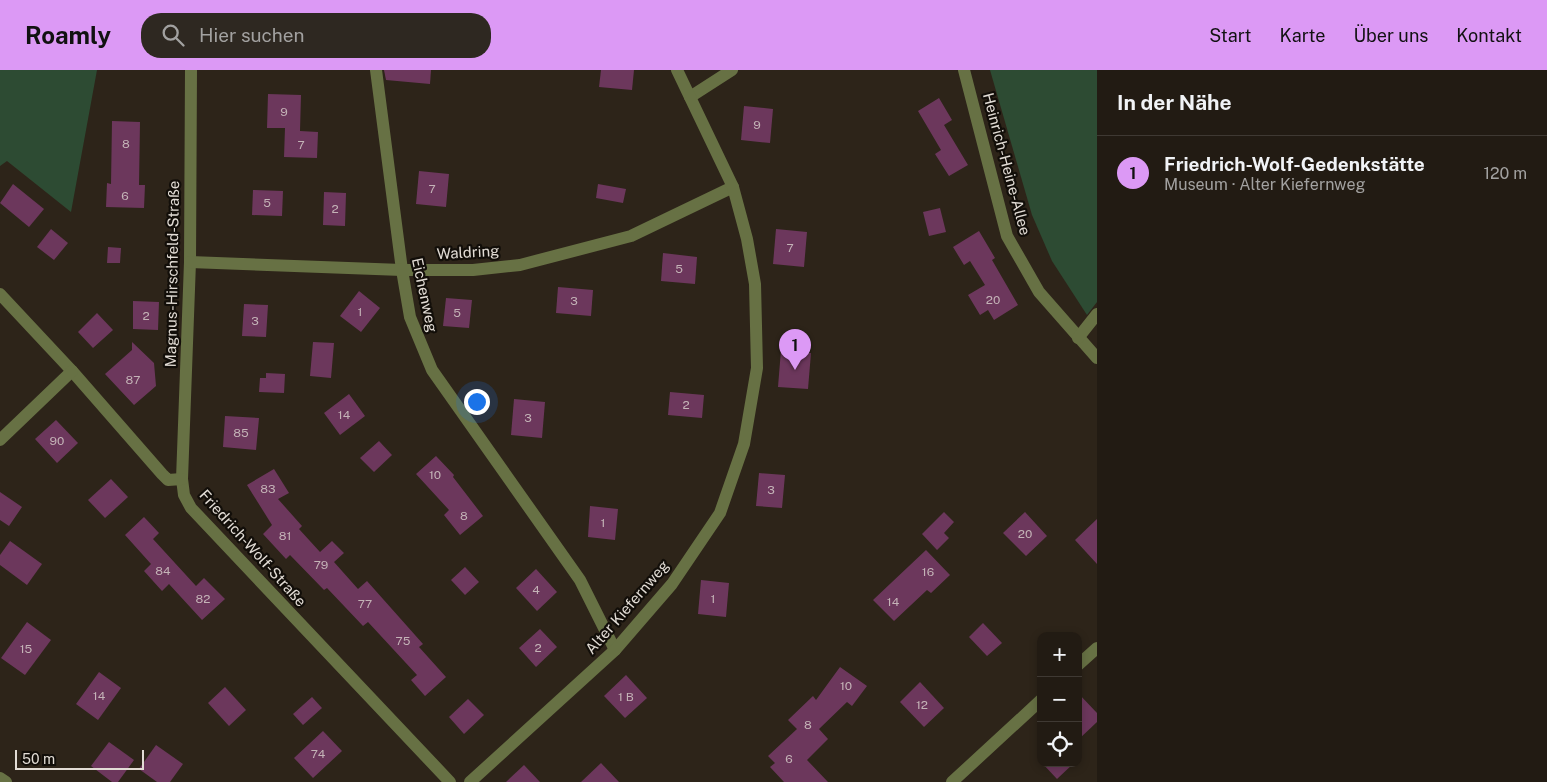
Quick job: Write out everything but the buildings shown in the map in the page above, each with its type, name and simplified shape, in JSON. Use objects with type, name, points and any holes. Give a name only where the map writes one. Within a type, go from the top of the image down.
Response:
[{"type":"street","name":"Magnus-Hirschfeld-Straße","points":[[182,480],[190,262],[191,70]]},
{"type":"street","name":"Eichenweg","points":[[376,70],[402,270],[410,317],[432,370],[580,580],[614,650]]},
{"type":"street","name":"Alter Kiefernweg","points":[[470,782],[614,650],[672,584],[720,513],[744,444],[757,368],[755,284],[747,239],[733,187],[677,70]]},
{"type":"street","points":[[690,97],[732,70]]},
{"type":"street","name":"Heinrich-Heine-Allee","points":[[964,70],[1007,236],[1039,292],[1097,358]]},
{"type":"street","name":"Waldring","points":[[190,262],[402,270],[473,270],[520,265],[582,251],[631,236],[733,187]]},
{"type":"street","points":[[0,294],[72,371],[162,474],[168,480],[182,480]]},
{"type":"street","points":[[1078,338],[1097,314]]},
{"type":"street","points":[[0,440],[72,371]]},
{"type":"street","name":"Friedrich-Wolf-Straße","points":[[182,480],[184,495],[191,508],[450,782]]},
{"type":"street","points":[[1082,661],[1097,648]]},
{"type":"street","points":[[952,782],[1037,704]]},
{"type":"street","points":[[0,778],[6,782]]},
{"type":"green space","points":[[0,70],[97,70],[71,212],[7,161],[0,166]]},
{"type":"green space","points":[[990,70],[1097,70],[1097,302],[1087,315],[1052,261],[1032,215]]},
{"type":"place","name":"Friedrich-Wolf-Gedenkstätte","points":[[795,370]]}]
